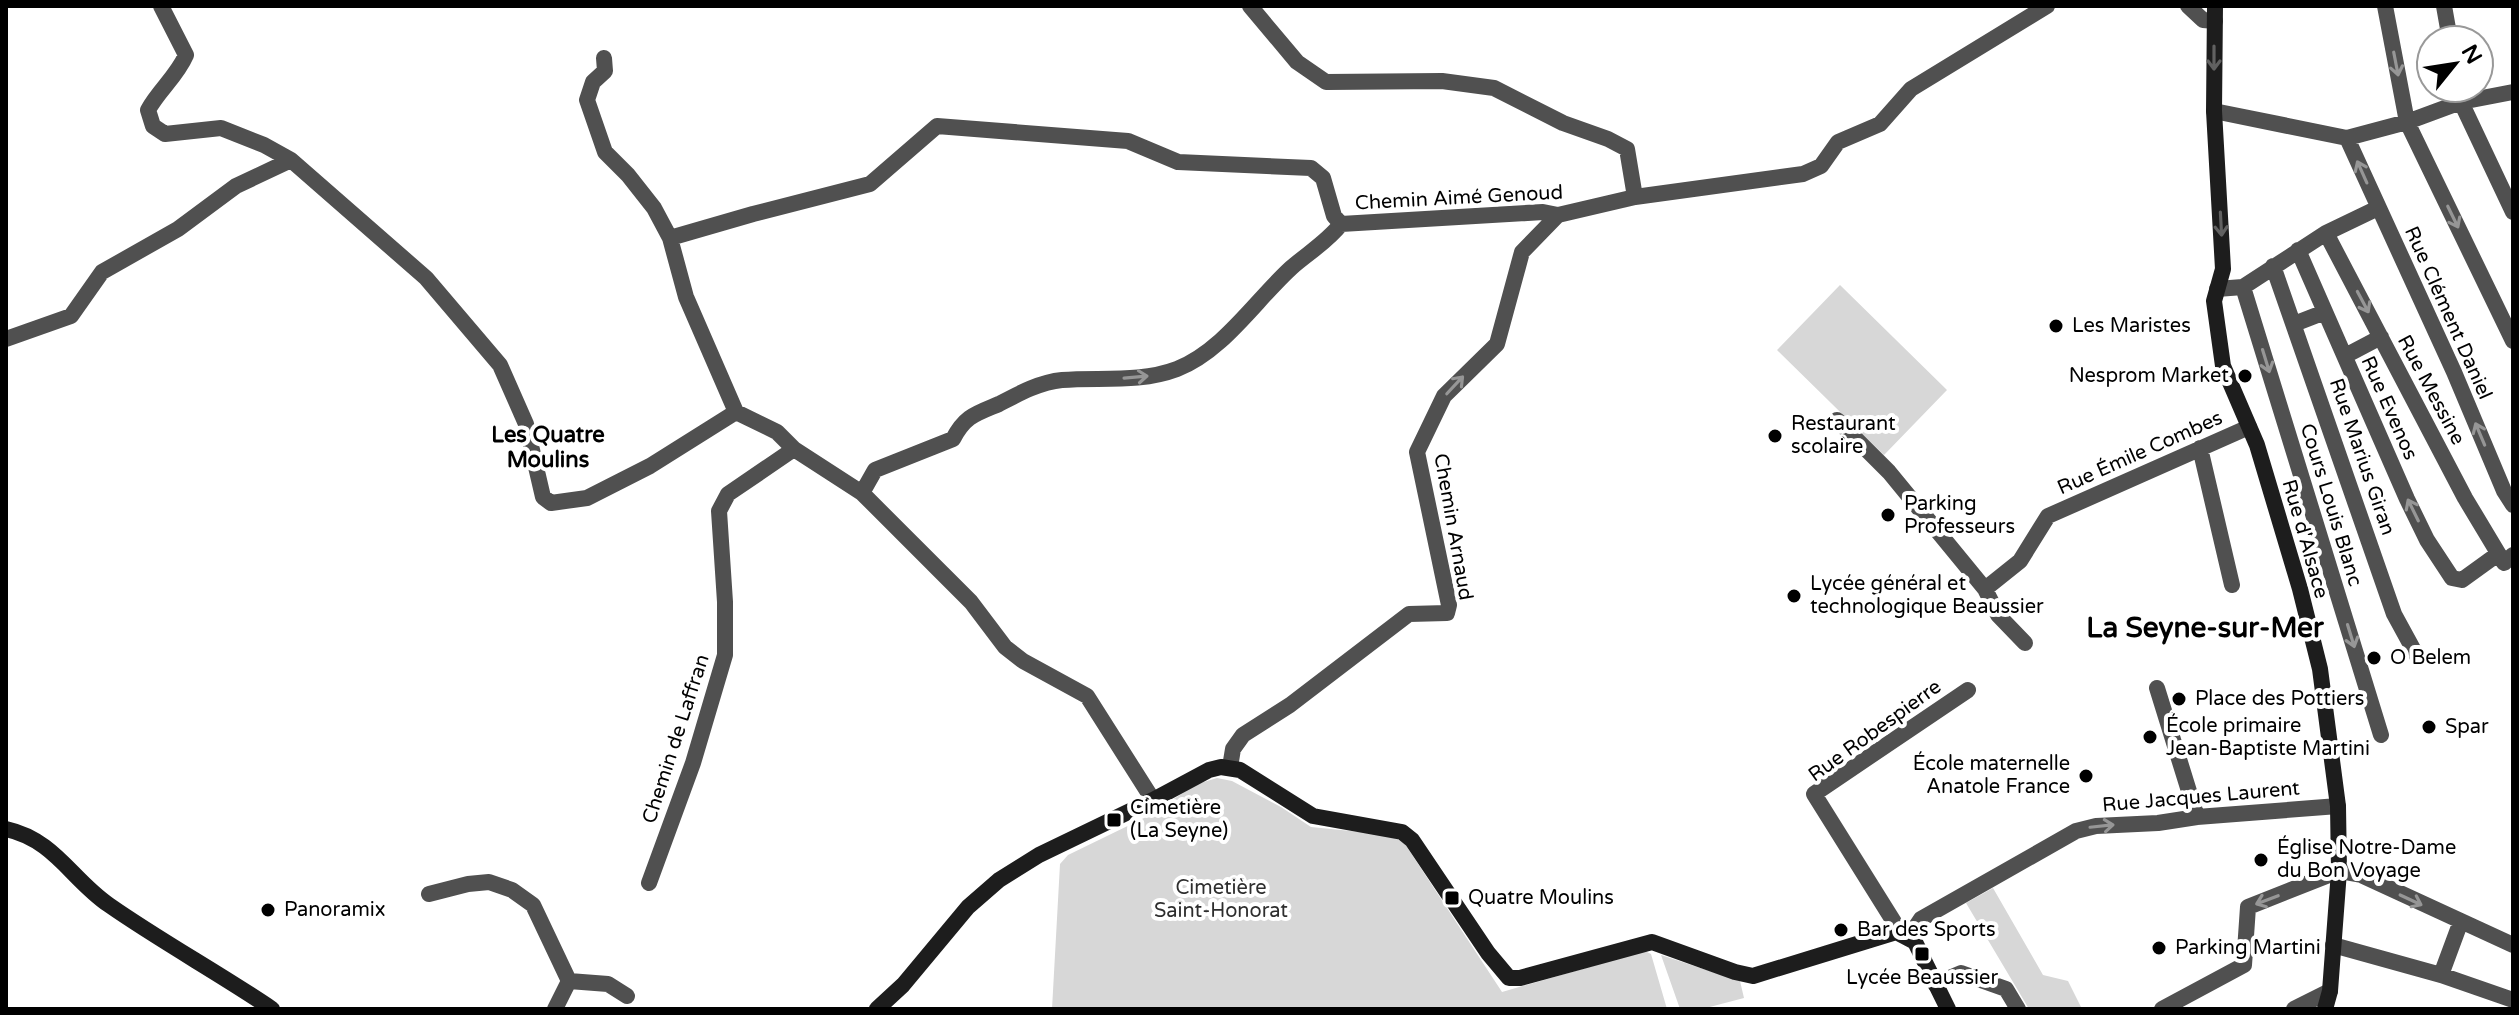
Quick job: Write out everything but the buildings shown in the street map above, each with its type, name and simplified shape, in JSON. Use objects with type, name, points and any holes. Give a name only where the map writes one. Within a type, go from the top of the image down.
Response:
[{"type":"street","points":[[161,6],[186,55],[179,70],[148,110],[153,126],[165,134],[221,128],[264,145],[291,160],[426,278],[500,365],[526,424],[543,497],[551,503],[587,498],[650,466],[736,412]]},
{"type":"street","points":[[1250,6],[1297,62],[1326,82],[1442,81],[1494,88],[1563,123],[1608,139],[1627,149],[1635,197]]},
{"type":"street","name":"Chemin Aimé Genoud","points":[[862,493],[875,470],[953,439],[963,420],[1032,388],[1059,380],[1147,377],[1175,370],[1197,359],[1230,331],[1293,266],[1331,237],[1341,224],[1543,212],[1558,215],[1635,197],[1803,174],[1821,166],[1838,142],[1880,124],[1911,89],[2047,6]]},
{"type":"street","points":[[2188,6],[2203,20],[2215,13]]},
{"type":"street","points":[[2385,6],[2407,122],[2513,341]]},
{"type":"street","name":"Rue d'Alsace","points":[[2215,13],[2214,111],[2223,269],[2214,301],[2223,366],[2257,445],[2300,589],[2320,669],[2338,806],[2339,871],[2330,991],[2325,1009]]},
{"type":"street","points":[[604,58],[605,71],[593,82],[587,100],[605,152],[654,208],[670,238],[686,297],[736,412],[777,432],[794,449],[862,493],[971,602],[1005,647],[1023,661],[1087,696],[1153,800]]},
{"type":"street","points":[[2214,111],[2347,138],[2407,122],[2442,104]]},
{"type":"street","points":[[2464,104],[2513,212]]},
{"type":"street","points":[[670,238],[870,184],[937,126],[1128,141],[1178,162],[1311,168],[1323,178],[1334,216],[1341,224]]},
{"type":"street","name":"Rue Clément Daniel","points":[[2347,138],[2454,372],[2504,491],[2513,505]]},
{"type":"street","points":[[6,339],[71,316],[102,272],[178,229],[236,186],[291,160]]},
{"type":"street","points":[[2217,289],[2243,287],[2326,233],[2378,208]]},
{"type":"street","name":"Chemin Arnaud","points":[[1230,767],[1233,749],[1243,735],[1290,705],[1409,614],[1447,613],[1449,605],[1417,452],[1444,396],[1497,344],[1522,252],[1558,215]]},
{"type":"street","name":"Rue Messine","points":[[2326,233],[2465,498],[2505,557]]},
{"type":"street","name":"Rue Evenos","points":[[2298,250],[2407,499],[2427,540],[2452,578],[2462,580],[2505,557]]},
{"type":"street","name":"Rue Marius Giran","points":[[2273,266],[2394,614],[2418,658]]},
{"type":"street","name":"Cours Louis Blanc","points":[[2243,287],[2381,735]]},
{"type":"street","points":[[2294,324],[2325,312]]},
{"type":"street","points":[[2345,356],[2381,337]]},
{"type":"street","points":[[1837,420],[1889,472],[1985,589],[1998,615],[2025,643]]},
{"type":"street","name":"Rue Émile Combes","points":[[1985,589],[2020,561],[2048,516],[2249,427]]},
{"type":"street","points":[[2200,448],[2232,585]]},
{"type":"street","name":"Chemin de Laffran","points":[[649,883],[693,763],[725,655],[719,511],[728,494],[794,449]]},
{"type":"street","points":[[2157,688],[2197,817]]},
{"type":"street","name":"Rue Robespierre","points":[[1902,934],[1814,794],[1968,690]]},
{"type":"street","points":[[877,1009],[903,985],[968,907],[999,880],[1039,855],[1209,770],[1230,767],[1250,776],[1313,816],[1402,832],[1412,840],[1488,953],[1509,978],[1520,978],[1652,942],[1753,976],[1902,934],[1922,954],[1948,1009]]},
{"type":"street","name":"Rue Jacques Laurent","points":[[1902,934],[1921,919],[2076,831],[2096,826],[2338,806]]},
{"type":"street","points":[[6,829],[45,845],[106,903],[272,1009]]},
{"type":"street","points":[[2162,1009],[2244,965],[2248,907],[2339,871],[2361,875],[2513,945]]},
{"type":"street","points":[[429,894],[489,882],[512,890],[533,905],[569,981]]},
{"type":"street","points":[[2441,975],[2461,921]]},
{"type":"street","points":[[2333,945],[2441,975],[2513,1000]]},
{"type":"street","points":[[1935,984],[1961,973],[2006,989],[2018,1009]]},
{"type":"street","points":[[569,981],[608,984],[627,996]]},
{"type":"street","points":[[555,1009],[569,981]]},
{"type":"street","points":[[2294,1009],[2330,991]]},
{"type":"green space","points":[[1840,285],[1947,390],[1884,455],[1777,350]]},
{"type":"green space","name":"Cimetière Saint-Honorat","points":[[1217,778],[1232,781],[1311,827],[1391,835],[1405,844],[1502,992],[1645,951],[1651,954],[1667,1009],[1052,1009],[1060,864],[1068,855],[1144,818],[1197,784]]},
{"type":"green space","points":[[1993,888],[2043,975],[2068,981],[2082,1009],[2029,1009],[1966,903]]},
{"type":"green space","points":[[1661,955],[1740,981],[1744,998],[1702,1009],[1680,1009]]},
{"type":"place","name":"Les Maristes","points":[[2056,326]]},
{"type":"place","name":"Nesprom Market","points":[[2245,376]]},
{"type":"place","name":"Restaurant scolaire","points":[[1775,436]]},
{"type":"place","name":"Parking Professeurs","points":[[1888,515]]},
{"type":"place","name":"Lycée général et technologique Beaussier","points":[[1794,596]]},
{"type":"place","name":"O Belem","points":[[2374,658]]},
{"type":"place","name":"Place des Pottiers","points":[[2179,699]]},
{"type":"place","name":"Spar","points":[[2429,727]]},
{"type":"place","name":"École primaire Jean-Baptiste Martini","points":[[2150,737]]},
{"type":"place","name":"École maternelle Anatole France","points":[[2086,776]]},
{"type":"place","name":"Cimetière (La Seyne)","points":[[1114,820]]},
{"type":"place","name":"Église Notre-Dame du Bon Voyage","points":[[2261,860]]},
{"type":"place","name":"Quatre Moulins","points":[[1452,898]]},
{"type":"place","name":"Panoramix","points":[[268,910]]},
{"type":"place","name":"Bar des Sports","points":[[1841,930]]},
{"type":"place","name":"Parking Martini","points":[[2159,948]]},
{"type":"place","name":"Lycée Beaussier","points":[[1922,954]]},
{"type":"district","name":"Les Quatre Moulins","points":[[548,448]]},
{"type":"district","name":"La Seyne-sur-Mer","points":[[2205,628]]}]
